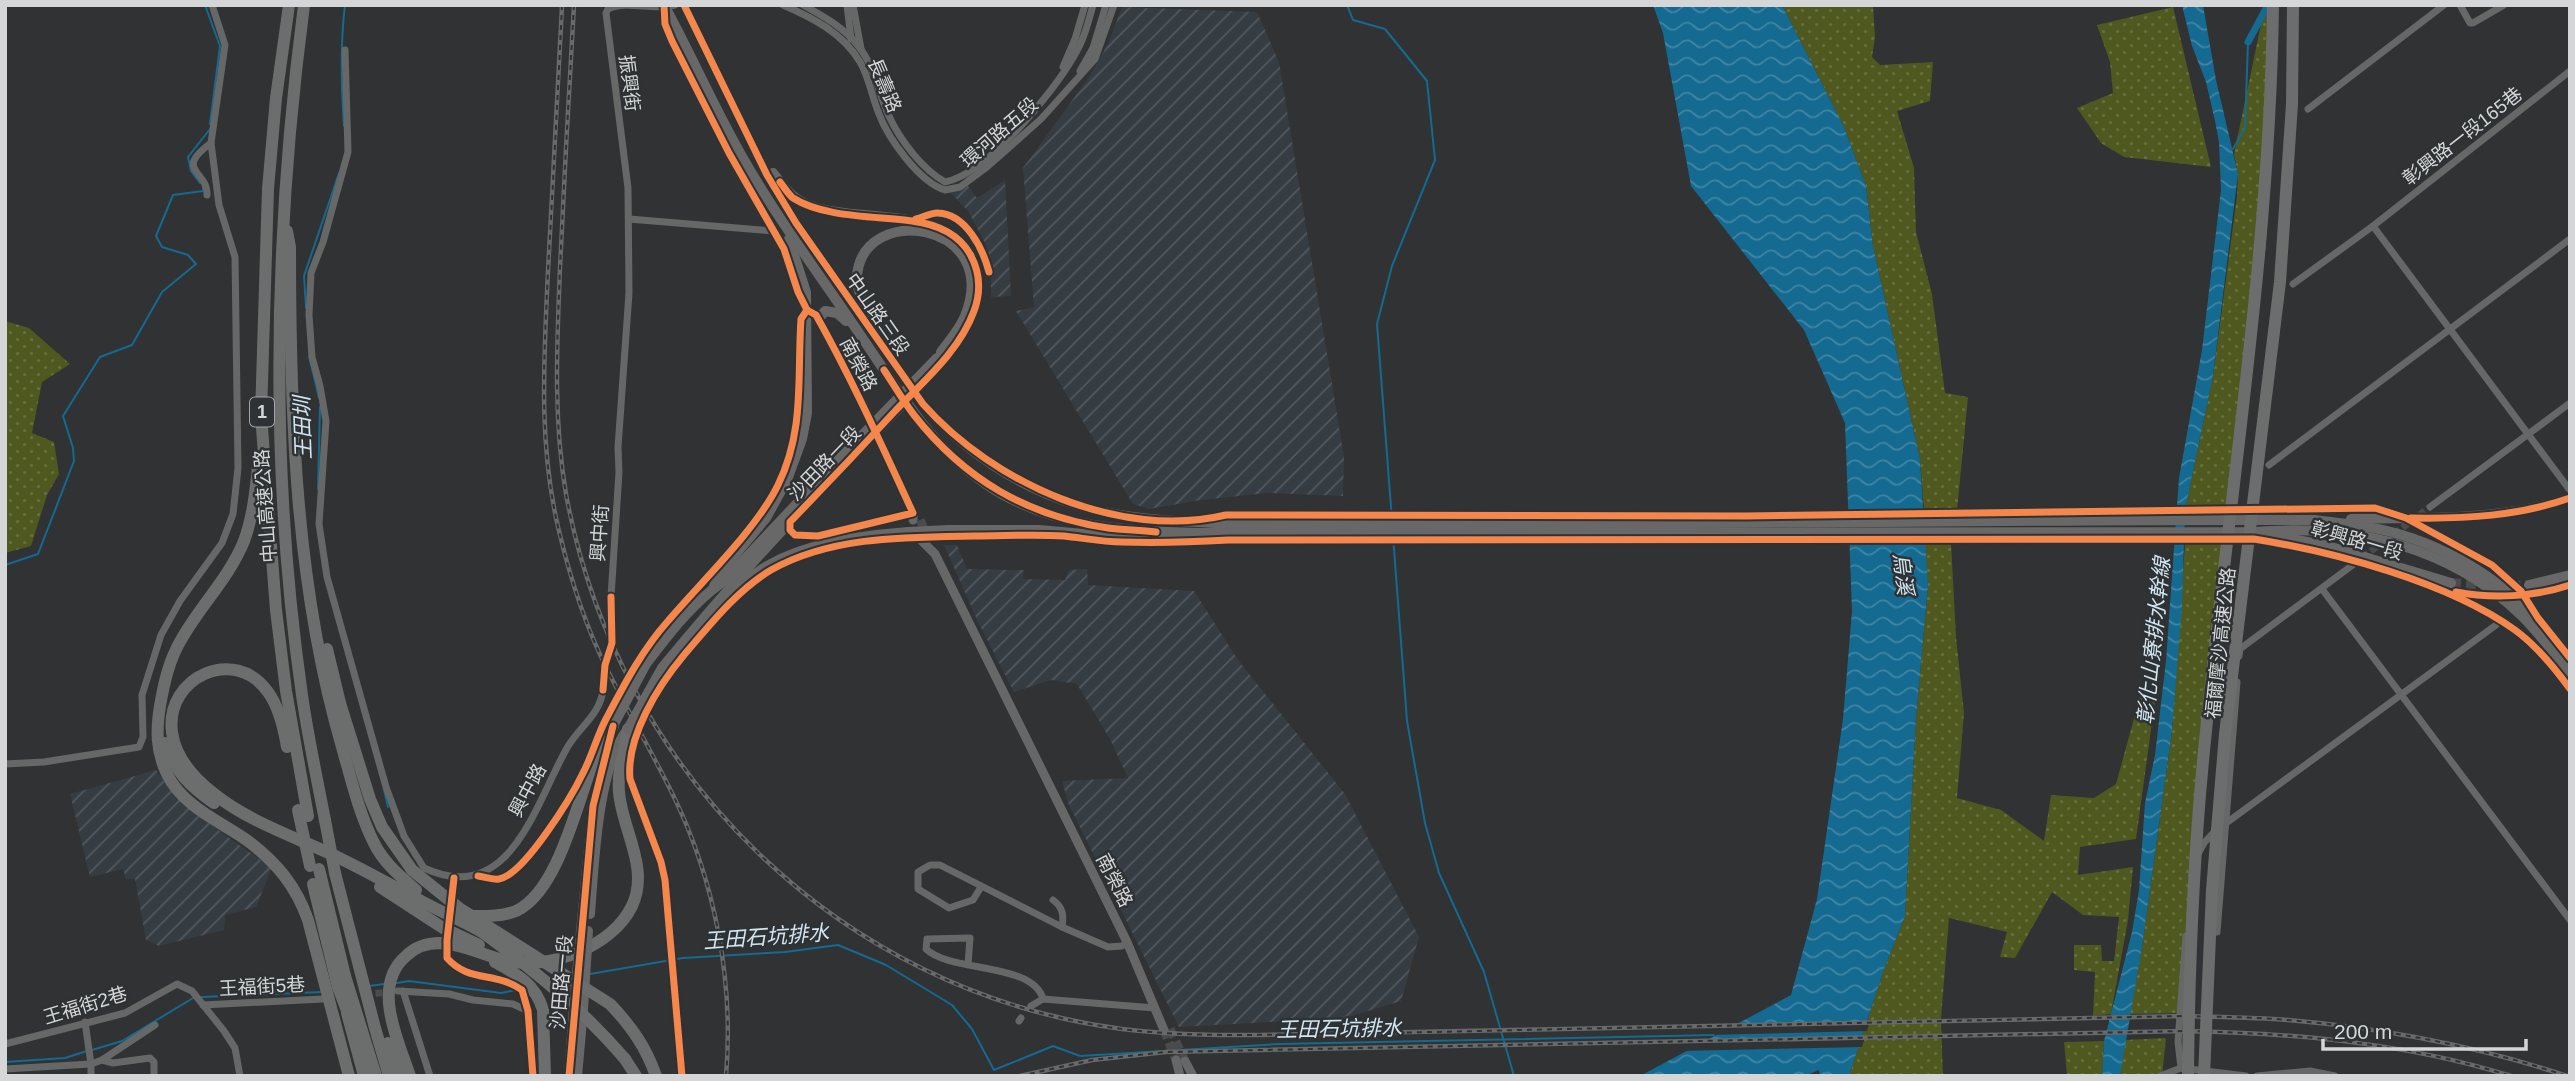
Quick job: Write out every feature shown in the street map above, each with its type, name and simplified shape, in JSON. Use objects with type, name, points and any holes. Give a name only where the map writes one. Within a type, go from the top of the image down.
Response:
[{"type":"highway","name":"中山高速公路","points":[[289,5],[276,98],[268,189],[261,415],[276,610],[303,813],[337,989],[347,1013],[364,1076]]},
{"type":"highway","name":"中山高速公路","points":[[304,5],[291,112],[283,216],[279,353],[286,528],[302,696],[325,820],[335,873],[388,1075]]},
{"type":"highway","name":"福爾摩沙高速公路","points":[[2184,1072],[2205,734],[2255,319],[2269,145],[2273,5]]},
{"type":"highway","name":"福爾摩沙高速公路","points":[[2204,1076],[2212,890],[2224,748],[2280,282],[2292,104],[2293,5]]},
{"type":"highway","points":[[283,216],[290,247],[290,356],[301,527],[310,596],[335,723],[373,842],[390,866],[416,890]]},
{"type":"highway","points":[[261,415],[255,498],[244,541],[212,596],[181,639],[173,657],[161,701],[157,744],[168,775],[189,802],[272,861],[288,878],[301,900],[337,989],[349,1076]]},
{"type":"highway","points":[[297,467],[320,612],[340,703],[382,827],[412,870],[459,908],[610,1004],[640,1040],[656,1076]]},
{"type":"highway","points":[[303,813],[286,737],[277,708],[268,691],[247,674],[225,669],[210,671],[188,684],[176,705],[172,727],[177,751],[198,780],[232,806],[349,862],[482,932],[554,987],[582,1013],[625,1059],[635,1076]]},
{"type":"highway","points":[[161,701],[164,738],[170,758],[181,775],[203,795],[267,832],[373,883],[443,928],[516,962]]},
{"type":"highway","points":[[349,862],[379,872],[463,916],[515,911],[530,902],[542,888],[555,863],[599,746],[613,726]]},
{"type":"highway","points":[[410,1076],[393,1023],[395,987],[403,958],[421,946],[442,943],[516,962],[547,961],[582,950],[621,923],[637,894],[637,866],[621,807],[618,785],[628,729]]},
{"type":"highway","points":[[473,949],[517,974],[543,1010],[545,1076]]},
{"type":"highway","name":"中山高速公路","points":[[337,989],[370,1058],[388,1075]]},
{"type":"main road","name":"中山路三段","points":[[684,5],[755,148],[796,223],[887,355],[943,428],[996,468],[1053,497],[1094,510],[1199,528]]},
{"type":"main road","name":"中山路三段","points":[[668,6],[743,159],[913,413],[948,453],[988,485],[1036,510],[1107,528],[1199,528]]},
{"type":"main road","points":[[668,6],[665,24],[678,53],[729,153],[775,231],[807,310]]},
{"type":"main road","name":"沙田路一段","points":[[569,1076],[585,931],[593,806],[613,726],[646,664],[712,589],[724,581],[939,361],[968,326],[979,290],[974,261],[961,243],[932,225],[824,210],[806,204],[791,197],[755,148]]},
{"type":"main road","points":[[712,589],[718,575],[766,518],[796,457],[807,413],[806,292],[794,250],[776,211]]},
{"type":"main road","name":"沙田路一段","points":[[887,355],[879,329],[857,287],[859,265],[871,247],[882,239],[904,230],[916,229],[937,236],[956,248],[970,274],[970,299],[964,317],[939,361]]},
{"type":"main road","points":[[818,320],[825,311],[837,313],[860,334]]},
{"type":"main road","name":"沙田路一段","points":[[585,931],[598,825],[606,783],[621,738],[662,668],[825,479]]},
{"type":"main road","name":"彰興路一段","points":[[2314,520],[2498,516],[2540,508],[2569,493]]},
{"type":"main road","points":[[1199,528],[1272,524],[1671,525],[2314,520],[2377,529],[2413,538],[2450,554],[2516,598],[2538,618],[2570,658]]},
{"type":"main road","name":"沙田路一段","points":[[721,602],[767,566],[798,552],[871,535],[948,530],[1040,530],[1151,540],[1199,528]]},
{"type":"main road","points":[[1199,528],[2253,538],[2281,530],[2354,534],[2389,542],[2452,565],[2519,614],[2570,672]]},
{"type":"main road","name":"彰興路一段","points":[[2253,538],[2328,546],[2451,583]]},
{"type":"main road","points":[[2529,585],[2570,575]]},
{"type":"main road","name":"沙田路一段","points":[[577,1076],[578,1008]]},
{"type":"street","points":[[5,764],[44,762],[139,747],[143,737],[142,695],[160,635],[180,601],[222,544],[233,514],[238,468],[234,257],[219,205],[211,143],[225,45],[212,5]]},
{"type":"street","name":"振興街","points":[[619,472],[618,447],[629,293],[629,219],[628,188],[606,13],[616,5],[668,6]]},
{"type":"street","name":"長壽路","points":[[783,5],[807,15],[833,32],[852,52],[861,63],[880,116],[895,143],[928,181],[945,186]]},
{"type":"street","name":"長壽路","points":[[803,5],[851,37],[860,48],[871,66],[889,116],[901,136],[945,186]]},
{"type":"street","points":[[847,5],[852,52]]},
{"type":"street","points":[[853,5],[861,63]]},
{"type":"street","name":"環河路五段","points":[[1057,80],[1075,39],[1085,5]]},
{"type":"street","name":"環河路五段","points":[[945,186],[975,167],[1019,129],[1073,58],[1083,39],[1093,5]]},
{"type":"street","name":"環河路五段","points":[[1067,89],[1093,48],[1106,5]]},
{"type":"street","name":"環河路五段","points":[[945,186],[960,187],[1041,119],[1095,59],[1114,5]]},
{"type":"street","points":[[2308,110],[2444,5]]},
{"type":"street","points":[[2460,5],[2470,23],[2504,5]]},
{"type":"street","points":[[830,22],[839,23],[848,17]]},
{"type":"street","name":"興中路","points":[[345,50],[348,152],[323,242],[311,272],[312,357],[326,421],[318,524],[330,590],[386,787],[404,836],[424,868],[454,878],[478,876],[491,870],[508,855],[528,823],[568,745],[601,703],[603,690]]},
{"type":"street","name":"彰興路一段165巷","points":[[2293,284],[2373,226],[2570,71]]},
{"type":"street","points":[[207,195],[207,185],[196,174],[193,166],[196,156],[211,143]]},
{"type":"street","points":[[629,219],[775,231]]},
{"type":"street","points":[[2373,226],[2569,493]]},
{"type":"street","points":[[2269,465],[2570,239]]},
{"type":"street","name":"南榮路","points":[[807,310],[816,315],[863,404],[915,517]]},
{"type":"street","points":[[2430,507],[2570,403]]},
{"type":"street","name":"興中街","points":[[611,597],[619,472]]},
{"type":"street","points":[[2217,932],[2240,649],[2253,538]]},
{"type":"street","name":"南榮路","points":[[927,542],[1127,942],[1155,1008],[1163,1016],[1167,1029]]},
{"type":"street","points":[[2240,649],[2354,564]]},
{"type":"street","points":[[2322,589],[2570,920]]},
{"type":"street","points":[[2184,1072],[2178,1041],[2180,1002],[2196,859],[2204,842],[2497,625]]},
{"type":"street","points":[[981,887],[974,900],[949,908],[918,889],[918,872],[930,865],[940,865],[1062,928],[1108,947],[1122,946],[1127,942]]},
{"type":"street","points":[[1053,900],[1060,905],[1064,917],[1062,928]]},
{"type":"street","points":[[968,965],[970,938],[927,939],[926,949],[932,954],[968,965],[983,966],[1014,975],[1039,990],[1043,999]]},
{"type":"street","points":[[447,958],[462,972],[502,979],[525,988]]},
{"type":"street","name":"王福街2巷","points":[[5,1044],[125,1013],[177,984],[192,990],[199,1000]]},
{"type":"street","points":[[430,1076],[395,987],[513,1004],[528,1011]]},
{"type":"street","name":"沙田路一段","points":[[525,988],[533,1076]]},
{"type":"street","name":"王福街5巷","points":[[199,1000],[337,989]]},
{"type":"street","points":[[1031,1006],[1043,999],[1155,1008]]},
{"type":"street","points":[[199,1000],[235,1048],[240,1076]]},
{"type":"street","points":[[85,1022],[91,1064],[90,1076]]},
{"type":"street","points":[[5,1069],[91,1064],[102,1060],[155,1025]]},
{"type":"street","points":[[102,1060],[113,1063],[150,1058],[154,1062],[154,1076]]},
{"type":"street","points":[[1181,1076],[1181,1060],[1193,1076]]},
{"type":"street","points":[[2160,1076],[2184,1072],[2246,1076]]},
{"type":"street","points":[[2257,1076],[2310,1072],[2336,1076]]},
{"type":"shaded area","points":[[1122,7],[1257,12],[1279,62],[1344,457],[1343,496],[1268,493],[1149,509],[1133,504],[1016,311],[1034,307],[1023,168],[1087,80],[1108,44]]},
{"type":"shaded area","points":[[1005,180],[1011,296],[991,297],[991,262],[984,241],[968,211],[949,191],[966,183],[977,198]]},
{"type":"shaded area","points":[[944,545],[957,545],[967,569],[1024,570],[1023,579],[1065,580],[1069,570],[1087,569],[1088,585],[1194,591],[1238,660],[1345,794],[1419,937],[1401,1001],[1345,1018],[1179,1027],[1068,803],[1062,781],[1128,778],[1110,739],[1077,684],[1051,680],[1014,692],[978,622]]},
{"type":"shaded area","points":[[156,770],[175,796],[197,815],[272,868],[256,907],[225,915],[224,930],[159,946],[146,940],[135,879],[126,879],[123,869],[90,877],[70,794]]},
{"type":"green space","points":[[1782,5],[1873,5],[1875,38],[1872,57],[1880,65],[1933,62],[1930,101],[1897,111],[1914,168],[1916,232],[1932,294],[1945,393],[1968,397],[1957,511],[1924,511],[1920,459],[1873,246],[1866,186],[1844,127]]},
{"type":"green space","points":[[2265,5],[2275,5],[2266,244],[2234,510],[2185,510],[2213,376],[2237,196],[2238,174],[2234,154]]},
{"type":"green space","points":[[2173,7],[2211,167],[2124,157],[2101,143],[2077,108],[2113,93],[2110,62],[2097,25]]},
{"type":"green space","points":[[5,321],[29,328],[70,364],[42,382],[32,433],[54,442],[59,474],[47,495],[31,546],[5,553]]},
{"type":"green space","points":[[1921,542],[1951,542],[1956,637],[1964,713],[1957,798],[2001,810],[2044,841],[2051,795],[2094,798],[2116,784],[2141,693],[2156,693],[2136,839],[2080,847],[2078,875],[2133,867],[2128,920],[2111,1014],[2093,1016],[2095,972],[2074,970],[2074,945],[2101,945],[2102,961],[2114,961],[2119,917],[2083,915],[2052,892],[2015,958],[2000,957],[2007,932],[1949,918],[1941,1019],[1943,1076],[1849,1076],[1883,972],[1905,916],[1916,718],[1928,586]]},
{"type":"green space","points":[[2185,543],[2229,543],[2183,1013],[2130,1014],[2172,731]]},
{"type":"green space","points":[[2166,1038],[2162,1076],[2120,1076],[2125,1040]]},
{"type":"green space","points":[[2104,1041],[2102,1076],[2067,1076],[2064,1042]]},
{"type":"water","name":"烏溪","points":[[1653,5],[1782,5],[1844,127],[1866,186],[1873,246],[1920,459],[1928,586],[1916,718],[1905,916],[1883,972],[1849,1076],[1820,1076],[1819,1070],[1805,1076],[1640,1076],[1791,995],[1817,899],[1843,719],[1852,611],[1845,423],[1804,330],[1691,186],[1663,33]]},
{"type":"water","points":[[2182,5],[2203,5],[2216,80],[2238,174],[2213,376],[2185,510],[2182,606],[2172,731],[2142,947],[2120,1076],[2102,1076],[2104,1041],[2132,932],[2139,890],[2145,803],[2155,755],[2166,661],[2179,478],[2202,350],[2221,190],[2219,142],[2215,121]]},
{"type":"pier","points":[[1927,511],[1929,542],[1846,543],[1845,512]]},
{"type":"pier","points":[[1870,1021],[1867,1031],[1708,1035],[1725,1026]]},
{"type":"pier","points":[[1865,1037],[1862,1047],[1677,1051],[1695,1042]]},
{"type":"waterway","points":[[205,5],[220,46],[210,124]]},
{"type":"waterway","name":"王田圳","points":[[344,126],[342,35],[345,5]]},
{"type":"waterway","points":[[1347,5],[1353,20],[1385,29],[1427,81],[1435,160],[1392,266],[1377,324],[1392,520]]},
{"type":"waterway","name":"彰化山寮排水幹線","points":[[2248,42],[2268,5]]},
{"type":"waterway","points":[[2233,149],[2245,128],[2248,42]]},
{"type":"waterway","points":[[200,183],[191,171],[188,157],[210,129]]},
{"type":"waterway","name":"王田圳","points":[[306,308],[304,276],[339,173]]},
{"type":"waterway","points":[[5,565],[38,554],[74,461],[73,448],[63,416],[100,357],[132,345],[162,292],[196,264],[188,255],[162,247],[156,236],[173,195],[203,191],[203,188]]},
{"type":"waterway","name":"王田圳","points":[[309,356],[319,398]]},
{"type":"waterway","name":"王田圳","points":[[318,489],[320,407]]},
{"type":"waterway","points":[[1393,536],[1407,721],[1425,823],[1439,873],[1484,972],[1514,1076]]},
{"type":"waterway","name":"王田圳","points":[[384,790],[388,807]]},
{"type":"waterway","name":"王田石坑排水","points":[[590,974],[683,958],[785,952],[838,945],[886,965],[952,1005],[972,1029],[994,1070],[1053,1046],[1080,1056],[1279,1044],[1714,1035]]},
{"type":"waterway","name":"王田石坑排水","points":[[397,983],[409,981],[501,993],[516,990]]},
{"type":"waterway","name":"王田石坑排水","points":[[369,986],[384,984]]},
{"type":"waterway","name":"王田石坑排水","points":[[202,997],[322,992]]},
{"type":"waterway","name":"王田石坑排水","points":[[92,1050],[122,1041],[193,998]]},
{"type":"waterway","name":"王田石坑排水","points":[[5,1062],[65,1058],[87,1051]]},
{"type":"tunnel","points":[[2394,534],[2430,507]]},
{"type":"tunnel","points":[[920,520],[930,541]]},
{"type":"tunnel","points":[[2354,564],[2384,541]]},
{"type":"tunnel","points":[[2451,583],[2502,587],[2529,585]]},
{"type":"tunnel","points":[[452,901],[454,878]]},
{"type":"tunnel","points":[[447,958],[450,913]]},
{"type":"tunnel","points":[[365,994],[391,992]]},
{"type":"tunnel","points":[[1170,1029],[1185,1061]]},
{"type":"tunnel","points":[[1164,1030],[1176,1060]]},
{"type":"railway","points":[[562,5],[544,369],[545,434],[552,499],[568,566],[591,634],[673,795],[700,862],[724,968],[728,1040],[726,1076]]},
{"type":"railway","points":[[574,5],[560,268],[558,409],[566,494],[593,596],[635,690],[690,776],[757,852],[836,917],[923,969],[1019,1007],[1122,1029],[1169,1033],[1344,1034],[2236,1017],[2323,1023],[2394,1033],[2464,1047],[2567,1076]]},
{"type":"railway","points":[[1020,1076],[1092,1060],[1166,1052],[2184,1031],[2267,1034],[2349,1042],[2431,1055],[2511,1076]]},
{"type":"cycle path","points":[[664,5],[665,24],[672,41],[729,153],[784,249],[807,310]]},
{"type":"cycle path","points":[[684,5],[767,175],[796,223],[923,404],[952,433],[985,459],[1022,481],[1061,499],[1102,512],[1144,519],[1185,521],[1226,515],[1746,516],[2375,508],[2406,518],[2492,565],[2521,591],[2538,618],[2570,658]]},
{"type":"cycle path","points":[[780,182],[793,198],[806,205],[835,213],[912,221],[937,227],[959,240],[973,261],[978,275],[978,297],[960,339],[930,376],[896,410],[883,424],[870,438],[790,522],[790,530],[795,535],[818,536],[913,513],[890,463],[878,438],[866,413],[842,364],[816,315],[807,310]]},
{"type":"cycle path","points":[[916,219],[936,213],[957,219],[978,243],[989,272]]},
{"type":"cycle path","points":[[478,876],[499,879],[509,874],[534,850],[577,784],[606,719],[642,656],[668,621],[742,538],[778,485],[787,464],[796,424],[801,319],[807,310]]},
{"type":"cycle path","points":[[884,370],[910,410],[933,438],[976,476],[999,491],[1024,504],[1078,522],[1108,528],[1156,532]]},
{"type":"cycle path","points":[[2411,518],[2492,515],[2531,509],[2570,498]]},
{"type":"cycle path","points":[[682,1076],[665,880],[661,862],[630,779],[633,746],[638,729],[664,682],[684,655],[735,598],[771,570],[819,550],[896,538],[1030,535],[1115,542],[2254,539],[2355,561],[2390,571],[2457,597],[2523,636],[2545,657],[2570,689]]},
{"type":"cycle path","points":[[2456,592],[2513,596],[2570,585]]},
{"type":"cycle path","points":[[603,690],[605,665],[612,643],[611,597]]},
{"type":"cycle path","points":[[569,1076],[593,806],[613,726]]},
{"type":"cycle path","points":[[454,878],[447,958],[464,971],[502,980],[522,990],[528,1011],[533,1076]]}]
